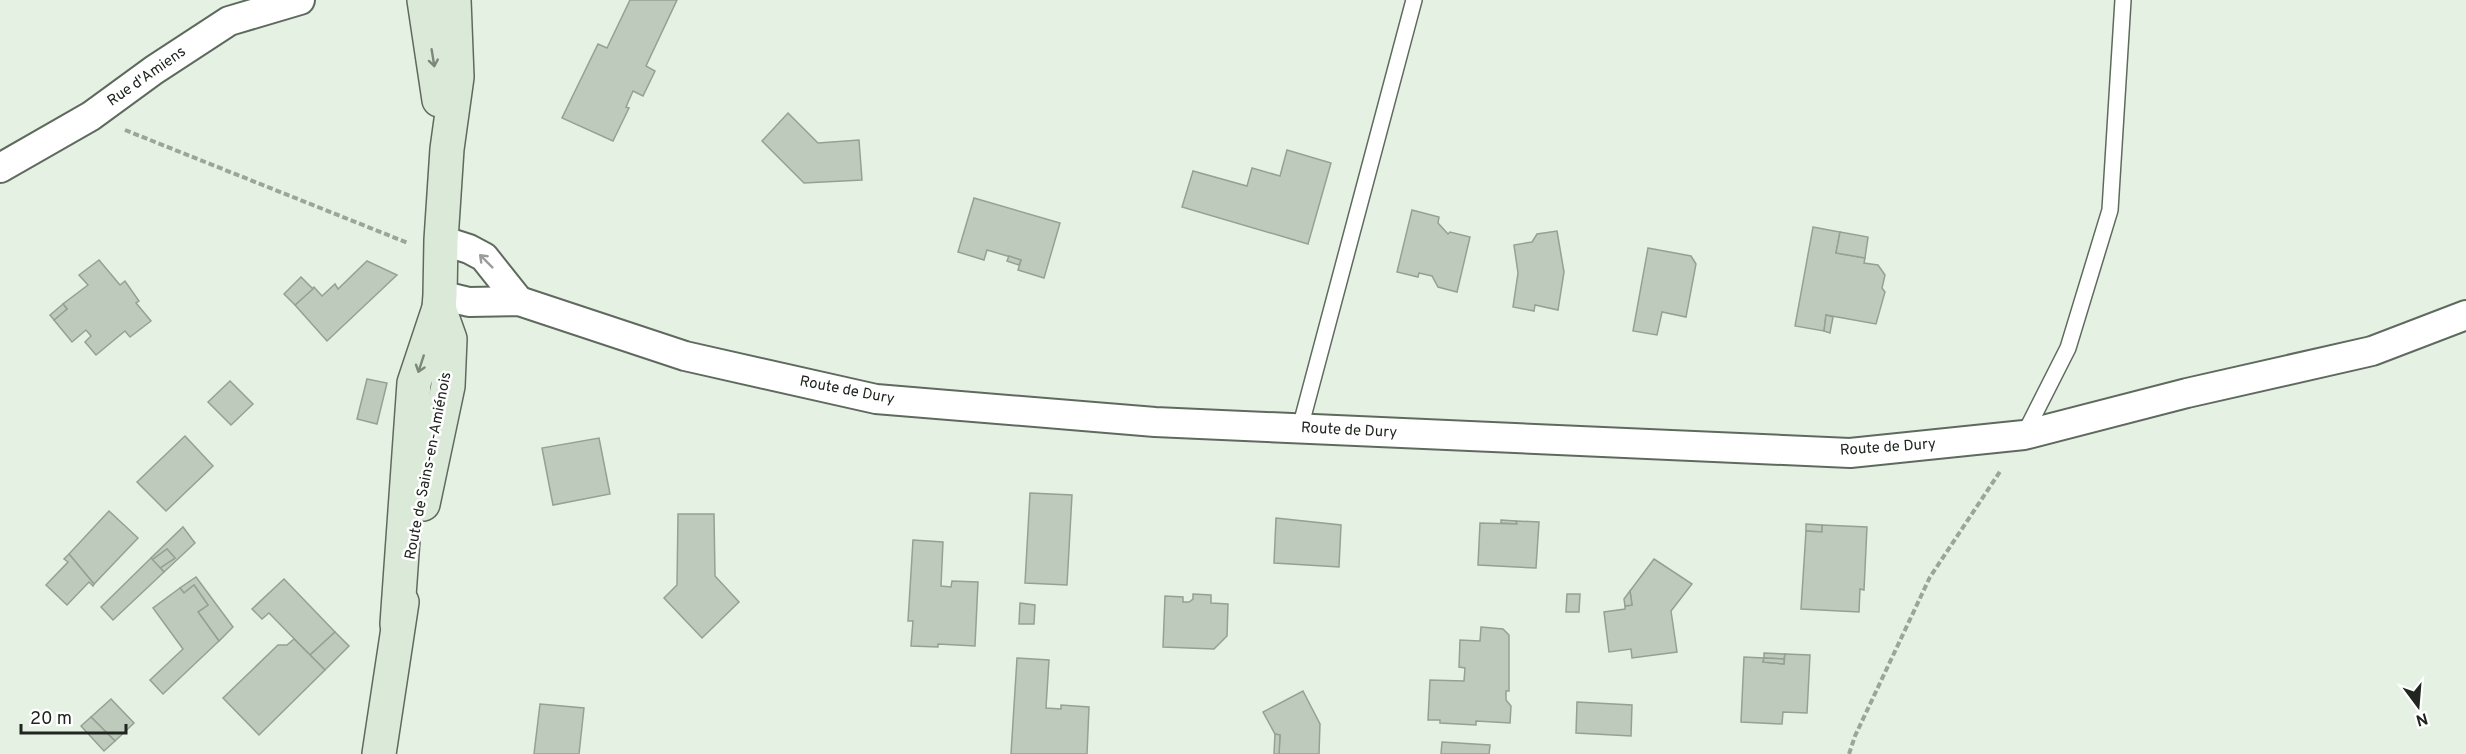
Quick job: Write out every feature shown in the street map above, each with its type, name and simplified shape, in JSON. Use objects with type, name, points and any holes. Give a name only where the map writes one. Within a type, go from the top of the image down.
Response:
[{"type":"main road","name":"Route de Sains-en-Amiénois","points":[[424,0],[447,150]]},
{"type":"main road","name":"Route de Sains-en-Amiénois","points":[[379,754],[397,624],[414,383],[440,302],[440,247],[447,150],[457,77],[454,0]]},
{"type":"street","name":"Rue d'Amiens","points":[[0,168],[91,116],[154,70],[230,21],[300,0]]},
{"type":"street","points":[[440,247],[469,249],[484,257],[519,301]]},
{"type":"street","name":"Route de Dury","points":[[440,302],[519,301],[685,356],[876,399],[1155,422],[1850,453],[2024,435],[2187,393],[2372,351],[2466,315]]},
{"type":"lane","points":[[1300,428],[1414,0]]},
{"type":"lane","points":[[2024,435],[2068,348],[2110,210],[2123,0]]},
{"type":"path","points":[[91,116],[440,247]]},
{"type":"path","points":[[1849,754],[1855,736],[1930,577],[2024,435]]},
{"type":"building","points":[[630,0],[677,0],[646,66],[655,71],[643,96],[633,91],[626,107],[629,108],[613,141],[562,118],[598,44],[607,48]]},
{"type":"building","points":[[788,113],[818,143],[859,140],[862,180],[804,183],[762,141]]},
{"type":"building","points":[[1287,150],[1331,163],[1308,244],[1182,207],[1193,171],[1247,186],[1252,168],[1280,176]]},
{"type":"building","points":[[974,198],[1060,223],[1044,278],[1018,270],[1021,260],[987,250],[984,260],[958,252]]},
{"type":"building","points":[[1412,210],[1439,217],[1438,223],[1448,234],[1450,232],[1470,237],[1457,292],[1438,287],[1432,276],[1419,273],[1418,277],[1397,272]]},
{"type":"building","points":[[1813,227],[1840,232],[1836,253],[1865,258],[1864,263],[1878,265],[1885,275],[1882,288],[1885,292],[1876,324],[1826,315],[1824,331],[1795,326]]},
{"type":"building","points":[[1557,231],[1564,272],[1558,310],[1535,305],[1534,311],[1513,307],[1518,273],[1514,245],[1532,242],[1537,234]]},
{"type":"building","points":[[1840,232],[1868,237],[1865,258],[1836,253]]},
{"type":"building","points":[[1648,248],[1691,256],[1696,264],[1686,317],[1662,312],[1657,335],[1633,331]]},
{"type":"building","points":[[1009,256],[1021,260],[1019,265],[1007,261]]},
{"type":"building","points":[[99,260],[120,285],[125,281],[139,301],[136,303],[151,321],[130,337],[125,331],[96,355],[85,342],[91,336],[86,330],[72,342],[54,320],[67,309],[63,304],[88,285],[79,275]]},
{"type":"building","points":[[367,261],[397,275],[327,341],[295,305],[314,287],[322,296],[335,284],[338,289]]},
{"type":"building","points":[[301,277],[313,289],[295,305],[284,294]]},
{"type":"building","points":[[63,304],[67,309],[54,320],[50,315]]},
{"type":"building","points":[[1826,315],[1833,317],[1830,333],[1824,331]]},
{"type":"building","points":[[367,379],[387,383],[377,424],[357,419]]},
{"type":"building","points":[[230,381],[253,404],[231,425],[208,402]]},
{"type":"building","points":[[185,436],[213,466],[166,511],[137,482]]},
{"type":"building","points":[[599,438],[610,494],[553,505],[542,448]]},
{"type":"building","points":[[1030,493],[1072,495],[1067,585],[1025,583]]},
{"type":"building","points":[[109,511],[138,538],[94,584],[69,554]]},
{"type":"building","points":[[678,514],[714,514],[715,576],[739,602],[702,638],[664,598],[677,585]]},
{"type":"building","points":[[1276,518],[1341,525],[1339,567],[1274,563]]},
{"type":"building","points":[[1501,520],[1516,521],[1517,524],[1501,523]]},
{"type":"building","points":[[1516,521],[1539,522],[1536,568],[1478,565],[1480,523],[1517,524]]},
{"type":"building","points":[[1806,524],[1822,525],[1822,532],[1806,531]]},
{"type":"building","points":[[1822,525],[1867,527],[1864,590],[1860,589],[1859,612],[1801,609],[1806,531],[1822,532]]},
{"type":"building","points":[[183,527],[195,543],[164,572],[160,568],[175,558],[167,549],[152,560],[151,558]]},
{"type":"building","points":[[913,540],[943,542],[941,586],[951,587],[952,581],[978,582],[975,646],[938,644],[938,647],[911,646],[913,621],[908,621]]},
{"type":"building","points":[[167,549],[175,558],[160,568],[152,560]]},
{"type":"building","points":[[69,554],[94,584],[93,586],[89,582],[67,605],[46,585],[68,562],[64,559]]},
{"type":"building","points":[[151,558],[164,572],[113,620],[101,607]]},
{"type":"building","points":[[1654,559],[1692,584],[1671,611],[1677,652],[1632,658],[1631,649],[1609,652],[1604,612],[1625,609],[1625,606],[1632,605],[1630,591]]},
{"type":"building","points":[[196,577],[233,627],[219,641],[198,612],[208,605],[194,585],[184,593],[180,588]]},
{"type":"building","points":[[284,579],[335,632],[310,655],[269,613],[262,619],[252,609]]},
{"type":"building","points":[[194,585],[208,605],[198,612],[219,641],[163,694],[150,680],[183,649],[153,608],[180,588],[184,593]]},
{"type":"building","points":[[1630,591],[1632,605],[1625,606],[1624,599]]},
{"type":"building","points":[[1193,594],[1211,595],[1211,603],[1228,604],[1227,636],[1214,649],[1163,647],[1165,596],[1183,597],[1183,602],[1189,602],[1193,599]]},
{"type":"building","points":[[1567,594],[1580,594],[1579,612],[1566,612]]},
{"type":"building","points":[[1020,603],[1035,605],[1034,624],[1019,624]]},
{"type":"building","points":[[1481,627],[1503,629],[1509,635],[1509,691],[1506,691],[1506,700],[1511,706],[1510,723],[1476,721],[1476,725],[1428,720],[1430,680],[1464,681],[1465,668],[1459,667],[1460,640],[1480,641]]},
{"type":"building","points":[[335,632],[349,646],[325,670],[310,655]]},
{"type":"building","points":[[294,639],[325,670],[259,735],[223,698],[278,645],[287,645]]},
{"type":"building","points":[[1764,653],[1785,654],[1784,659],[1764,658]]},
{"type":"building","points":[[1785,654],[1810,655],[1807,713],[1783,712],[1782,724],[1741,722],[1744,657],[1764,658],[1763,662],[1784,664]]},
{"type":"building","points":[[1017,658],[1049,660],[1046,708],[1061,709],[1061,705],[1089,707],[1087,754],[1011,754]]},
{"type":"building","points":[[1764,658],[1784,659],[1784,664],[1763,662]]},
{"type":"building","points":[[1303,691],[1320,724],[1319,754],[1279,754],[1280,735],[1275,734],[1263,712]]},
{"type":"building","points":[[111,699],[134,723],[115,741],[91,717]]},
{"type":"building","points":[[1577,702],[1632,705],[1631,736],[1576,733]]},
{"type":"building","points":[[540,704],[584,708],[579,754],[534,754]]},
{"type":"building","points":[[91,717],[115,741],[104,751],[81,726]]},
{"type":"building","points":[[1275,734],[1280,735],[1279,754],[1274,754]]},
{"type":"building","points":[[1442,742],[1490,745],[1489,754],[1441,754]]}]
